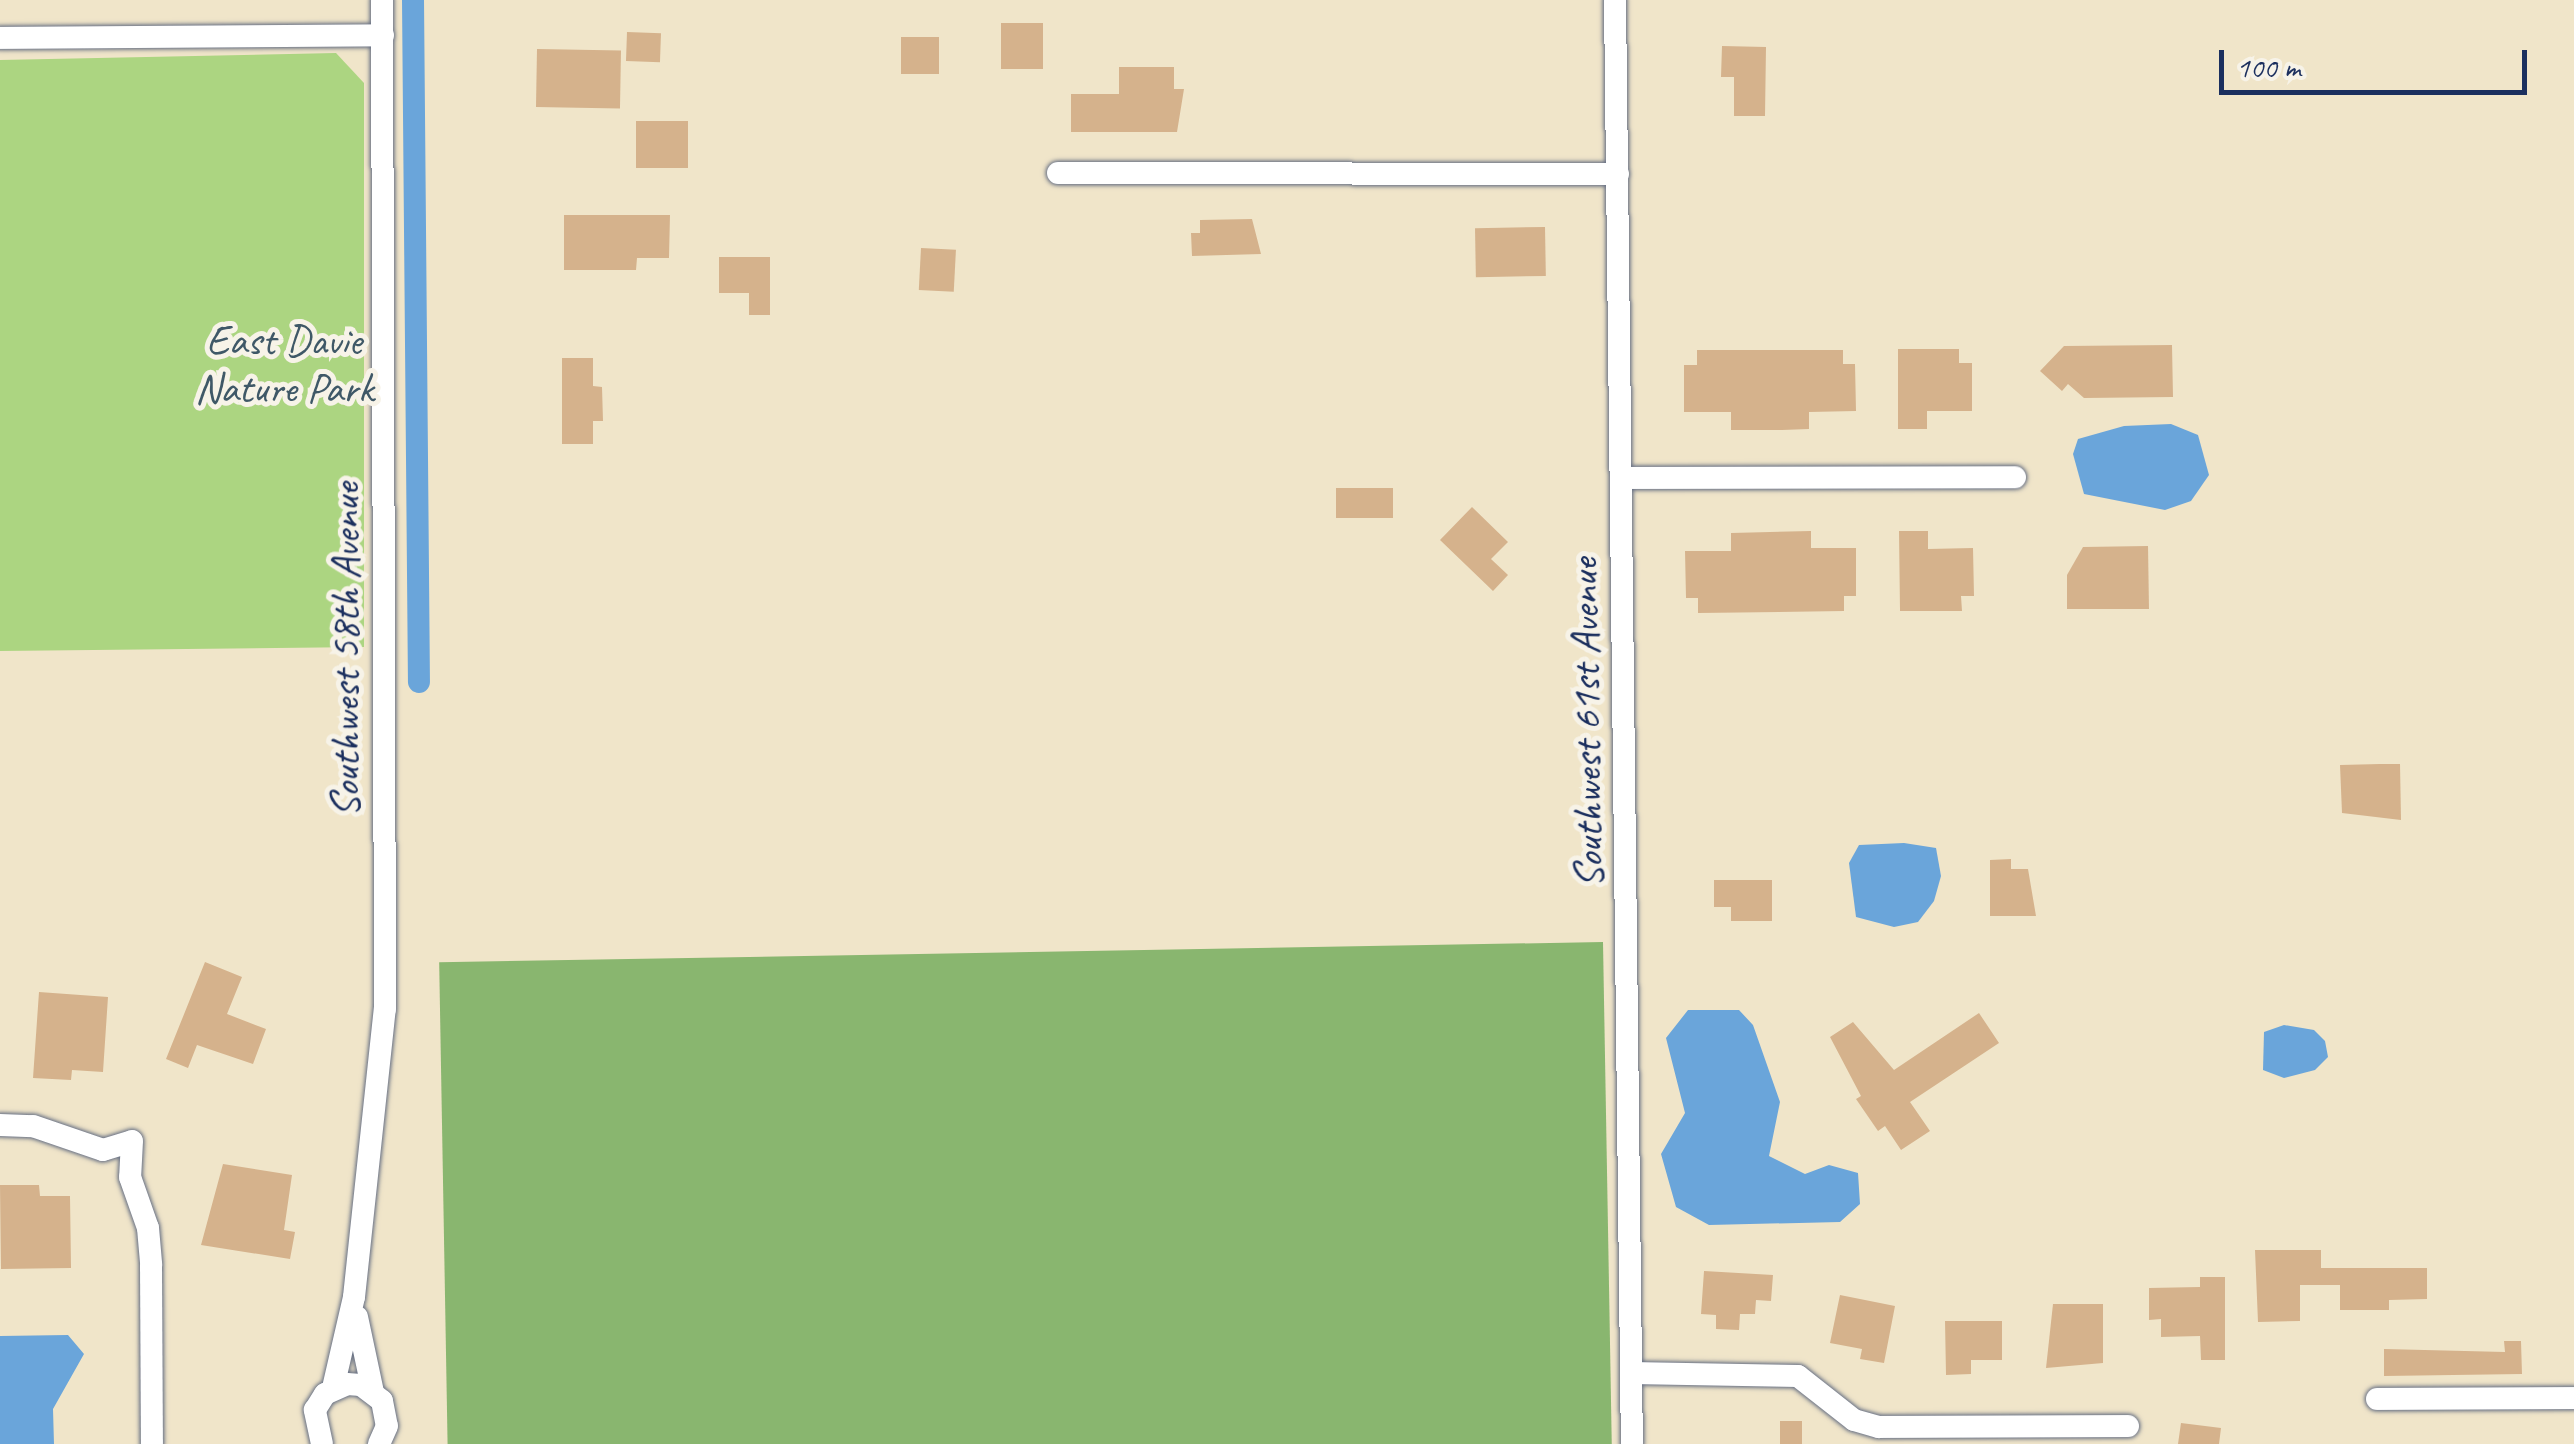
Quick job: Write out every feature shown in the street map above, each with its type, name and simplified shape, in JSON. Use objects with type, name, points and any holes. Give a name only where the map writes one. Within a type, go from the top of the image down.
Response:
[{"type":"street","name":"Southwest 58th Avenue","points":[[322,1444],[315,1410],[333,1388],[354,1297],[385,1010],[382,0]]},
{"type":"street","name":"Southwest 61st Avenue","points":[[1615,0],[1632,1444]]},
{"type":"street","points":[[0,38],[383,35]]},
{"type":"street","points":[[1058,173],[1618,174]]},
{"type":"street","points":[[1622,478],[2015,478]]},
{"type":"street","points":[[0,1126],[34,1126],[103,1150],[132,1140],[130,1176],[148,1228],[151,1264],[152,1444]]},
{"type":"street","name":"Southwest 58th Avenue","points":[[354,1297],[374,1392],[386,1413],[379,1444]]},
{"type":"street","points":[[1631,1373],[1798,1376],[1854,1420],[1879,1427],[2128,1426]]},
{"type":"street","points":[[333,1388],[361,1386],[374,1392]]},
{"type":"street","points":[[2377,1399],[2574,1398]]},
{"type":"green space","name":"East Davie Nature Park","points":[[336,53],[364,83],[364,647],[0,651],[0,60]]},
{"type":"green space","points":[[1603,942],[1612,1444],[448,1444],[439,962]]},
{"type":"water","points":[[2171,424],[2198,435],[2209,475],[2191,501],[2165,510],[2084,494],[2073,454],[2078,439],[2124,426]]},
{"type":"water","points":[[1904,843],[1936,848],[1941,876],[1934,901],[1918,922],[1894,927],[1856,917],[1849,863],[1859,845]]},
{"type":"water","points":[[1688,1010],[1739,1010],[1753,1025],[1780,1102],[1769,1156],[1805,1174],[1829,1165],[1858,1173],[1860,1204],[1840,1222],[1709,1225],[1676,1207],[1661,1154],[1685,1113],[1666,1038]]},
{"type":"water","points":[[2284,1025],[2314,1030],[2325,1041],[2328,1057],[2315,1070],[2284,1078],[2263,1070],[2264,1032]]},
{"type":"water","points":[[68,1335],[84,1354],[53,1409],[54,1444],[0,1444],[0,1336]]},
{"type":"building","points":[[1001,23],[1043,23],[1043,69],[1001,69]]},
{"type":"building","points":[[627,32],[661,33],[660,62],[626,61]]},
{"type":"building","points":[[901,37],[939,37],[939,74],[901,74]]},
{"type":"building","points":[[1722,46],[1766,47],[1765,116],[1734,116],[1734,77],[1721,77]]},
{"type":"building","points":[[537,49],[621,50],[620,108],[536,107]]},
{"type":"building","points":[[1119,67],[1174,67],[1174,89],[1184,89],[1177,132],[1071,132],[1071,94],[1119,94]]},
{"type":"building","points":[[636,121],[688,121],[688,168],[636,168]]},
{"type":"building","points":[[564,215],[670,215],[669,258],[637,258],[636,270],[564,270]]},
{"type":"building","points":[[1252,219],[1261,254],[1192,256],[1191,233],[1200,233],[1200,220]]},
{"type":"building","points":[[1545,227],[1546,276],[1476,277],[1475,228]]},
{"type":"building","points":[[921,248],[956,250],[954,292],[919,290]]},
{"type":"building","points":[[719,257],[770,257],[770,315],[749,315],[749,293],[719,293]]},
{"type":"building","points":[[2172,345],[2173,397],[2084,398],[2068,384],[2062,391],[2040,371],[2064,346]]},
{"type":"building","points":[[1898,349],[1959,349],[1959,363],[1972,363],[1972,411],[1927,411],[1927,429],[1898,429]]},
{"type":"building","points":[[1697,350],[1843,350],[1843,364],[1855,364],[1856,411],[1809,412],[1809,429],[1782,430],[1731,430],[1731,412],[1684,412],[1684,365],[1697,365]]},
{"type":"building","points":[[562,358],[593,358],[593,386],[602,387],[603,421],[593,421],[593,444],[562,444]]},
{"type":"building","points":[[1336,488],[1393,488],[1393,518],[1336,518]]},
{"type":"building","points":[[1472,507],[1508,542],[1491,559],[1508,575],[1493,591],[1440,540]]},
{"type":"building","points":[[1811,531],[1811,548],[1856,548],[1856,596],[1844,596],[1844,611],[1698,613],[1698,598],[1686,598],[1685,551],[1731,551],[1731,533]]},
{"type":"building","points":[[1899,531],[1928,531],[1928,549],[1973,548],[1974,596],[1961,596],[1962,611],[1900,611]]},
{"type":"building","points":[[2148,546],[2149,609],[2067,609],[2067,575],[2083,547]]},
{"type":"building","points":[[2400,764],[2401,820],[2342,813],[2340,765]]},
{"type":"building","points":[[2011,859],[2011,869],[2028,869],[2036,916],[1990,916],[1990,860]]},
{"type":"building","points":[[1714,880],[1772,880],[1772,921],[1731,921],[1731,907],[1714,907]]},
{"type":"building","points":[[205,962],[242,977],[227,1014],[266,1029],[253,1064],[197,1045],[188,1068],[166,1059]]},
{"type":"building","points":[[39,992],[108,997],[103,1072],[72,1070],[71,1080],[33,1078]]},
{"type":"building","points":[[1979,1013],[1999,1043],[1910,1102],[1930,1131],[1901,1150],[1885,1126],[1878,1131],[1856,1099],[1861,1096],[1830,1037],[1853,1022],[1894,1070]]},
{"type":"building","points":[[223,1164],[292,1175],[284,1230],[295,1232],[290,1259],[201,1245]]},
{"type":"building","points":[[0,1185],[39,1185],[40,1196],[70,1196],[71,1268],[1,1269]]},
{"type":"building","points":[[2255,1250],[2321,1250],[2321,1268],[2427,1268],[2427,1299],[2389,1300],[2389,1310],[2340,1310],[2340,1285],[2300,1285],[2300,1321],[2258,1322]]},
{"type":"building","points":[[1704,1271],[1773,1275],[1771,1301],[1756,1300],[1755,1314],[1740,1314],[1739,1330],[1716,1329],[1716,1315],[1701,1314]]},
{"type":"building","points":[[2200,1277],[2225,1277],[2225,1360],[2201,1360],[2200,1336],[2161,1337],[2161,1319],[2149,1320],[2149,1288],[2200,1287]]},
{"type":"building","points":[[1840,1295],[1895,1306],[1884,1363],[1860,1359],[1862,1349],[1830,1343]]},
{"type":"building","points":[[2053,1304],[2103,1304],[2103,1363],[2046,1368]]},
{"type":"building","points":[[1945,1321],[2002,1321],[2002,1360],[1971,1360],[1971,1374],[1946,1375]]},
{"type":"building","points":[[2504,1341],[2521,1341],[2522,1374],[2384,1376],[2384,1349],[2505,1352]]},
{"type":"building","points":[[1780,1421],[1802,1421],[1802,1444],[1780,1444]]},
{"type":"building","points":[[2181,1423],[2221,1428],[2219,1444],[2178,1444]]},
{"type":"waterway","points":[[413,0],[419,682]]}]
